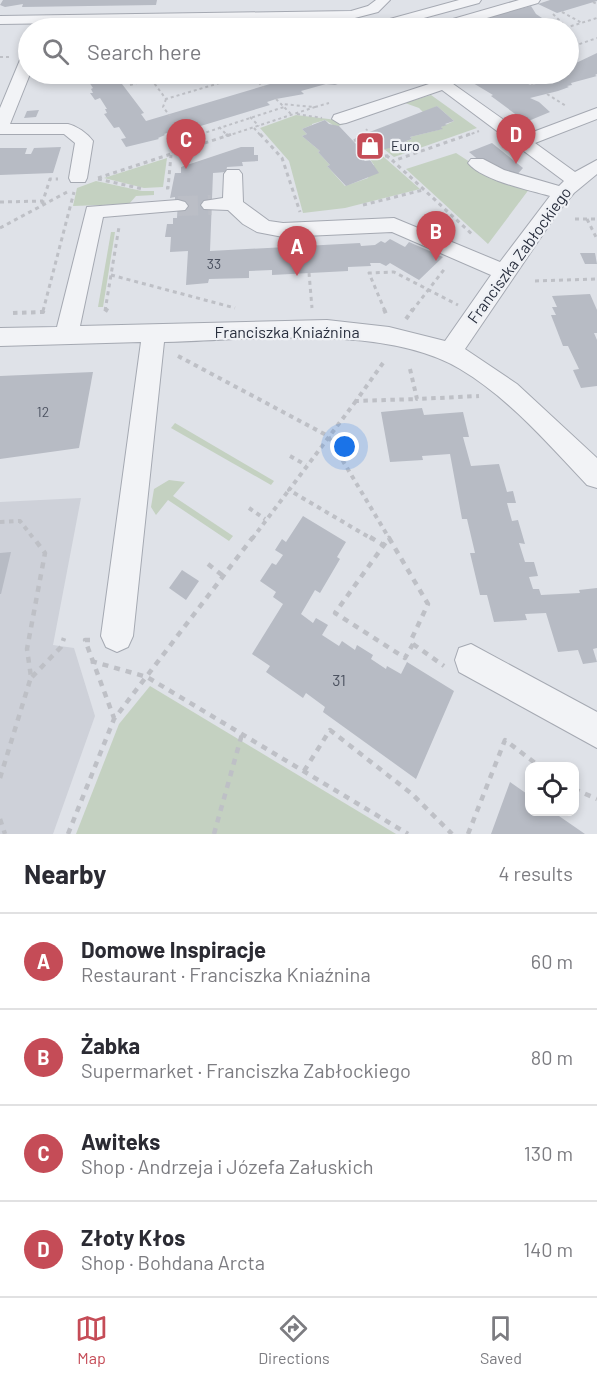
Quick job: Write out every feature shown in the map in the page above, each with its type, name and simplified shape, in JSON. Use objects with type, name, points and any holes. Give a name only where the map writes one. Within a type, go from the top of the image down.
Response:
[{"type":"street","points":[[166,17],[170,0]]},
{"type":"street","points":[[199,17],[201,0]]},
{"type":"street","points":[[294,0],[295,16]]},
{"type":"street","points":[[162,18],[351,15],[368,11],[378,6],[383,0]]},
{"type":"street","points":[[426,18],[474,0]]},
{"type":"street","points":[[471,18],[533,0]]},
{"type":"street","points":[[0,20],[18,21]]},
{"type":"street","points":[[18,84],[0,128],[68,129],[84,141],[78,178]]},
{"type":"street","points":[[340,120],[426,84]]},
{"type":"street","points":[[445,84],[523,142],[568,187]]},
{"type":"street","points":[[523,142],[597,113]]},
{"type":"street","points":[[477,163],[498,174],[568,187]]},
{"type":"street","name":"Franciszka Zabłockiego","points":[[450,353],[504,272],[568,187],[597,166]]},
{"type":"street","points":[[233,174],[233,204]]},
{"type":"street","points":[[67,334],[94,211],[148,199],[178,206]]},
{"type":"street","points":[[211,205],[233,204],[250,219],[264,227],[283,230],[394,225],[504,272]]},
{"type":"street","name":"Franciszka Kniaźnina","points":[[0,337],[327,329],[395,337],[450,353],[485,374],[543,421],[597,476]]},
{"type":"street","points":[[117,636],[154,332]]},
{"type":"street","points":[[471,660],[597,731]]},
{"type":"path","points":[[562,12],[573,18]]},
{"type":"path","points":[[553,14],[557,18]]},
{"type":"path","points":[[579,24],[597,18]]},
{"type":"path","points":[[579,44],[597,38]]},
{"type":"path","points":[[156,84],[166,99]]},
{"type":"path","points":[[166,99],[216,84]]},
{"type":"path","points":[[260,84],[264,88]]},
{"type":"path","points":[[166,99],[163,107],[170,116]]},
{"type":"path","points":[[276,99],[294,114],[311,116]]},
{"type":"path","points":[[117,311],[105,311],[119,226],[148,199],[95,179],[315,107],[282,106],[188,138]]},
{"type":"path","points":[[250,117],[282,158],[287,168],[304,229]]},
{"type":"path","points":[[393,161],[483,129],[474,122]]},
{"type":"path","points":[[219,127],[228,136]]},
{"type":"path","points":[[180,129],[195,147]]},
{"type":"path","points":[[354,141],[363,135]]},
{"type":"path","points":[[380,150],[476,238]]},
{"type":"path","points":[[156,189],[168,188],[171,155]]},
{"type":"path","points":[[361,158],[387,156]]},
{"type":"path","points":[[43,203],[50,181]]},
{"type":"path","points":[[0,228],[75,187],[43,312],[11,313]]},
{"type":"path","points":[[356,207],[424,190]]},
{"type":"path","points":[[0,202],[43,203]]},
{"type":"path","points":[[575,219],[597,219]]},
{"type":"path","points":[[587,219],[597,239]]},
{"type":"path","points":[[406,319],[447,266]]},
{"type":"path","points":[[386,315],[369,273],[394,272],[461,306]]},
{"type":"path","points":[[309,273],[312,309]]},
{"type":"path","points":[[111,275],[241,310],[219,310]]},
{"type":"path","points":[[535,281],[597,279]]},
{"type":"path","points":[[178,356],[328,436],[429,604],[405,658],[335,613],[389,538]]},
{"type":"path","points":[[68,834],[114,719],[383,363]]},
{"type":"path","points":[[410,369],[417,399]]},
{"type":"path","points":[[356,400],[480,396]]},
{"type":"path","points":[[290,456],[306,465]]},
{"type":"path","points":[[289,490],[383,545]]},
{"type":"path","points":[[249,508],[265,519]]},
{"type":"path","points":[[0,522],[20,521],[45,553],[27,649],[31,677],[0,778]]},
{"type":"path","points":[[208,564],[222,575]]},
{"type":"path","points":[[114,719],[85,640],[117,636]]},
{"type":"path","points":[[31,677],[61,647],[64,638]]},
{"type":"path","points":[[413,644],[446,668],[471,660]]},
{"type":"path","points":[[91,661],[147,677],[408,834]]},
{"type":"path","points":[[304,771],[330,730],[412,794],[452,834]]},
{"type":"path","points":[[214,834],[242,734]]},
{"type":"path","points":[[468,834],[505,741],[534,762]]},
{"type":"path","points":[[579,791],[597,799]]},
{"type":"path","points":[[0,819],[5,834]]},
{"type":"shaded area","points":[[81,498],[53,645],[74,648],[95,716],[53,834],[0,834],[0,502]]},
{"type":"green space","points":[[431,95],[477,128],[394,157],[384,149],[407,143],[406,141],[412,139],[410,137],[442,129],[441,127],[454,121],[437,106],[424,113],[419,108],[405,103]]},
{"type":"green space","points":[[296,115],[345,121],[346,123],[336,127],[325,120],[312,124],[302,129],[307,134],[302,136],[320,151],[318,152],[330,165],[327,166],[345,186],[368,178],[374,165],[367,155],[377,151],[420,189],[345,208],[303,213],[289,161],[260,128]]},
{"type":"green space","points":[[456,153],[487,173],[530,188],[488,244],[406,169]]},
{"type":"green space","points":[[167,158],[163,187],[144,188],[104,178]]},
{"type":"green space","points":[[96,181],[142,191],[154,191],[154,195],[136,196],[129,204],[73,206],[77,188]]},
{"type":"green space","points":[[111,232],[115,232],[103,307],[98,307]]},
{"type":"green space","points":[[175,423],[274,481],[271,485],[171,428]]},
{"type":"green space","points":[[169,480],[185,482],[173,496],[233,536],[229,541],[168,500],[156,515],[151,507],[154,489]]},
{"type":"green space","points":[[150,686],[396,834],[76,834],[119,724]]},
{"type":"building","points":[[3,0],[157,0],[156,5],[22,7],[23,4],[5,7],[0,5]]},
{"type":"building","points":[[550,0],[597,1],[557,13],[538,4]]},
{"type":"building","points":[[531,6],[542,18],[485,18]]},
{"type":"building","points":[[597,53],[597,74],[595,75],[597,76],[579,81],[579,62]]},
{"type":"building","points":[[90,84],[122,84],[144,113],[141,114],[146,121],[270,84],[326,84],[301,91],[304,94],[267,102],[270,105],[194,128],[192,125],[164,134],[159,139],[126,147],[121,139],[126,138],[119,127],[114,128],[104,114],[107,113],[105,109],[107,109],[100,98],[95,100],[90,93],[93,93],[91,89],[93,88]]},
{"type":"building","points":[[475,84],[528,84],[572,85],[530,98],[539,102],[550,112],[526,122],[491,96],[493,95]]},
{"type":"building","points":[[437,106],[454,121],[445,124],[447,125],[441,127],[443,129],[410,137],[412,139],[406,141],[408,143],[360,156],[365,161],[370,160],[379,173],[346,186],[327,166],[330,165],[318,152],[320,151],[302,136],[307,134],[302,129],[325,120],[329,124],[339,126],[356,144],[372,138],[367,133]]},
{"type":"building","points":[[39,110],[36,117],[24,118],[27,111]]},
{"type":"building","points":[[492,143],[523,168],[516,176],[487,167],[469,152]]},
{"type":"building","points":[[61,147],[53,173],[0,175],[0,148],[27,148],[25,154],[31,154],[34,148]]},
{"type":"building","points":[[241,147],[254,147],[254,155],[258,155],[258,161],[242,162],[243,166],[227,167],[226,172],[213,173],[210,251],[360,243],[361,246],[375,245],[381,241],[385,243],[390,239],[405,247],[409,242],[443,257],[419,280],[390,263],[386,266],[380,263],[370,263],[371,266],[348,267],[348,271],[272,275],[272,270],[249,271],[249,278],[209,279],[208,283],[186,285],[188,251],[170,252],[171,237],[165,237],[167,224],[173,224],[173,218],[177,218],[178,202],[175,203],[175,197],[170,198],[175,173],[181,173],[181,167]]},
{"type":"building","points":[[580,253],[595,253],[597,264],[585,264]]},
{"type":"building","points":[[590,294],[597,310],[597,333],[594,333],[597,340],[597,386],[581,388],[573,370],[579,369],[568,346],[563,346],[551,315],[556,315],[552,307],[557,307],[552,296]]},
{"type":"building","points":[[93,372],[79,448],[0,459],[0,376]]},
{"type":"building","points":[[422,408],[424,415],[463,412],[469,437],[463,437],[471,466],[499,464],[507,492],[513,491],[516,503],[507,503],[512,521],[518,520],[525,544],[519,543],[525,562],[534,562],[538,576],[529,577],[533,589],[539,589],[541,595],[580,593],[579,590],[597,588],[597,648],[593,649],[597,662],[583,664],[578,650],[558,652],[546,613],[525,614],[527,620],[494,622],[487,595],[480,595],[470,553],[475,553],[467,519],[462,519],[450,454],[422,456],[423,460],[390,462],[381,412]]},
{"type":"building","points":[[303,516],[346,542],[337,557],[340,559],[320,593],[315,590],[301,614],[313,623],[316,618],[328,625],[322,635],[339,646],[342,641],[355,650],[357,645],[373,655],[371,659],[386,669],[387,666],[401,674],[407,662],[454,691],[416,779],[323,712],[325,707],[306,693],[303,698],[266,672],[270,666],[252,654],[283,604],[273,597],[276,592],[260,581],[272,563],[276,565],[283,555],[275,550],[282,539],[286,542]]},
{"type":"building","points":[[11,552],[1,594],[0,594],[0,553]]},
{"type":"building","points":[[182,570],[199,581],[186,600],[169,588]]},
{"type":"building","points":[[510,782],[525,792],[525,816],[559,816],[585,834],[491,834]]},
{"type":"tunnel","points":[[178,206],[211,205]]},
{"type":"place","name":"Euro","points":[[370,146]]},
{"type":"place","name":"Złoty Kłos","points":[[516,164]]},
{"type":"place","name":"Awiteks","points":[[186,169]]},
{"type":"place","name":"Żabka","points":[[436,261]]},
{"type":"place","name":"Domowe Inspiracje","points":[[297,276]]}]
